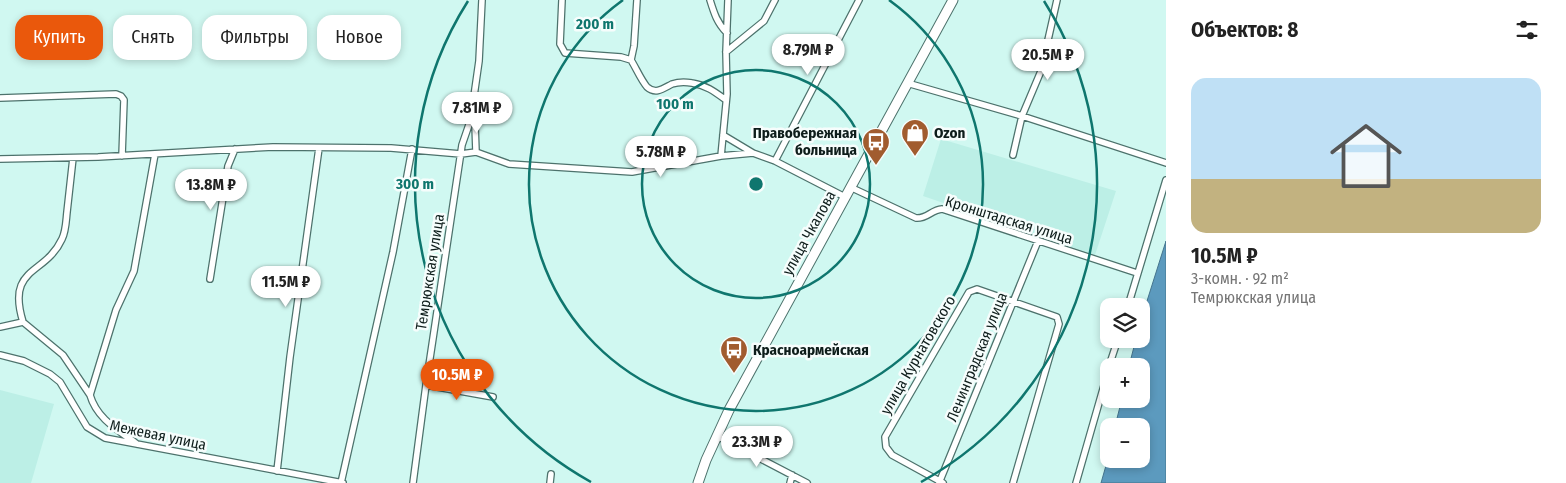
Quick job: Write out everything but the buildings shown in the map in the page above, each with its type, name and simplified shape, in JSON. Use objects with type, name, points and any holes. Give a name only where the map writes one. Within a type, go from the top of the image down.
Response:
[{"type":"main road","name":"улица Чкалова","points":[[698,483],[716,436],[785,304],[953,0]]},
{"type":"street","points":[[476,152],[474,96],[479,61],[482,0]]},
{"type":"street","points":[[562,0],[560,44],[563,51],[568,55],[621,57],[631,60],[647,87],[652,90],[660,91],[672,84],[681,82],[693,83],[709,88],[726,100]]},
{"type":"street","points":[[631,60],[634,46],[637,0]]},
{"type":"street","points":[[710,0],[719,25],[727,33]]},
{"type":"street","points":[[721,156],[726,100],[728,0]]},
{"type":"street","points":[[726,52],[764,21],[775,0]]},
{"type":"street","points":[[775,161],[859,0]]},
{"type":"street","points":[[1013,155],[1022,116],[1041,71],[1057,0]]},
{"type":"street","points":[[907,83],[1022,116],[1166,163]]},
{"type":"street","points":[[0,98],[116,94],[121,96],[124,100],[122,156]]},
{"type":"street","name":"Темрюкская улица","points":[[413,483],[462,145],[474,110]]},
{"type":"street","points":[[723,135],[753,153],[775,161],[845,196]]},
{"type":"street","points":[[0,159],[122,156],[273,147],[412,149],[461,154],[476,152],[509,164],[632,172],[721,156],[753,153]]},
{"type":"street","points":[[277,471],[290,357],[319,148]]},
{"type":"street","points":[[210,279],[228,166],[235,149]]},
{"type":"street","points":[[342,483],[393,252],[412,149]]},
{"type":"street","points":[[90,395],[116,310],[134,271],[155,154]]},
{"type":"street","points":[[73,158],[63,238],[52,253],[41,264],[30,271],[20,287],[18,306],[23,322],[63,355],[90,395],[92,404],[104,419],[140,446]]},
{"type":"street","points":[[1130,298],[1166,180]]},
{"type":"street","name":"Кронштадская улица","points":[[850,187],[916,218],[925,218],[934,210],[942,209],[1138,274]]},
{"type":"street","name":"Ленинградская улица","points":[[940,483],[1038,241]]},
{"type":"street","name":"улица Курнатовского","points":[[940,483],[892,455],[886,447],[885,437],[970,292],[980,289],[1056,317],[1059,322],[1013,483]]},
{"type":"street","points":[[0,327],[23,322]]},
{"type":"street","name":"Межевая улица","points":[[0,356],[24,361],[50,374],[60,382],[87,426],[98,435],[113,441],[342,483]]},
{"type":"street","points":[[426,385],[493,397]]},
{"type":"street","points":[[1076,483],[1100,399]]},
{"type":"street","points":[[716,436],[807,483]]},
{"type":"street","points":[[550,483],[551,474]]},
{"type":"street","points":[[790,483],[792,475]]},
{"type":"shaded area","points":[[941,139],[1116,191],[1095,255],[923,196]]},
{"type":"shaded area","points":[[0,390],[54,404],[31,483],[0,483]]},
{"type":"water","points":[[1166,241],[1166,483],[1101,483],[1105,468],[1150,468],[1150,418],[1117,418],[1120,408],[1150,408],[1150,358],[1131,358],[1134,348],[1150,348],[1150,298],[1148,298]]},
{"type":"place","name":"Ozon","points":[[915,157]]},
{"type":"place","name":"Правобережная больница","points":[[876,166]]},
{"type":"place","name":"Красноармейская","points":[[734,374]]}]
